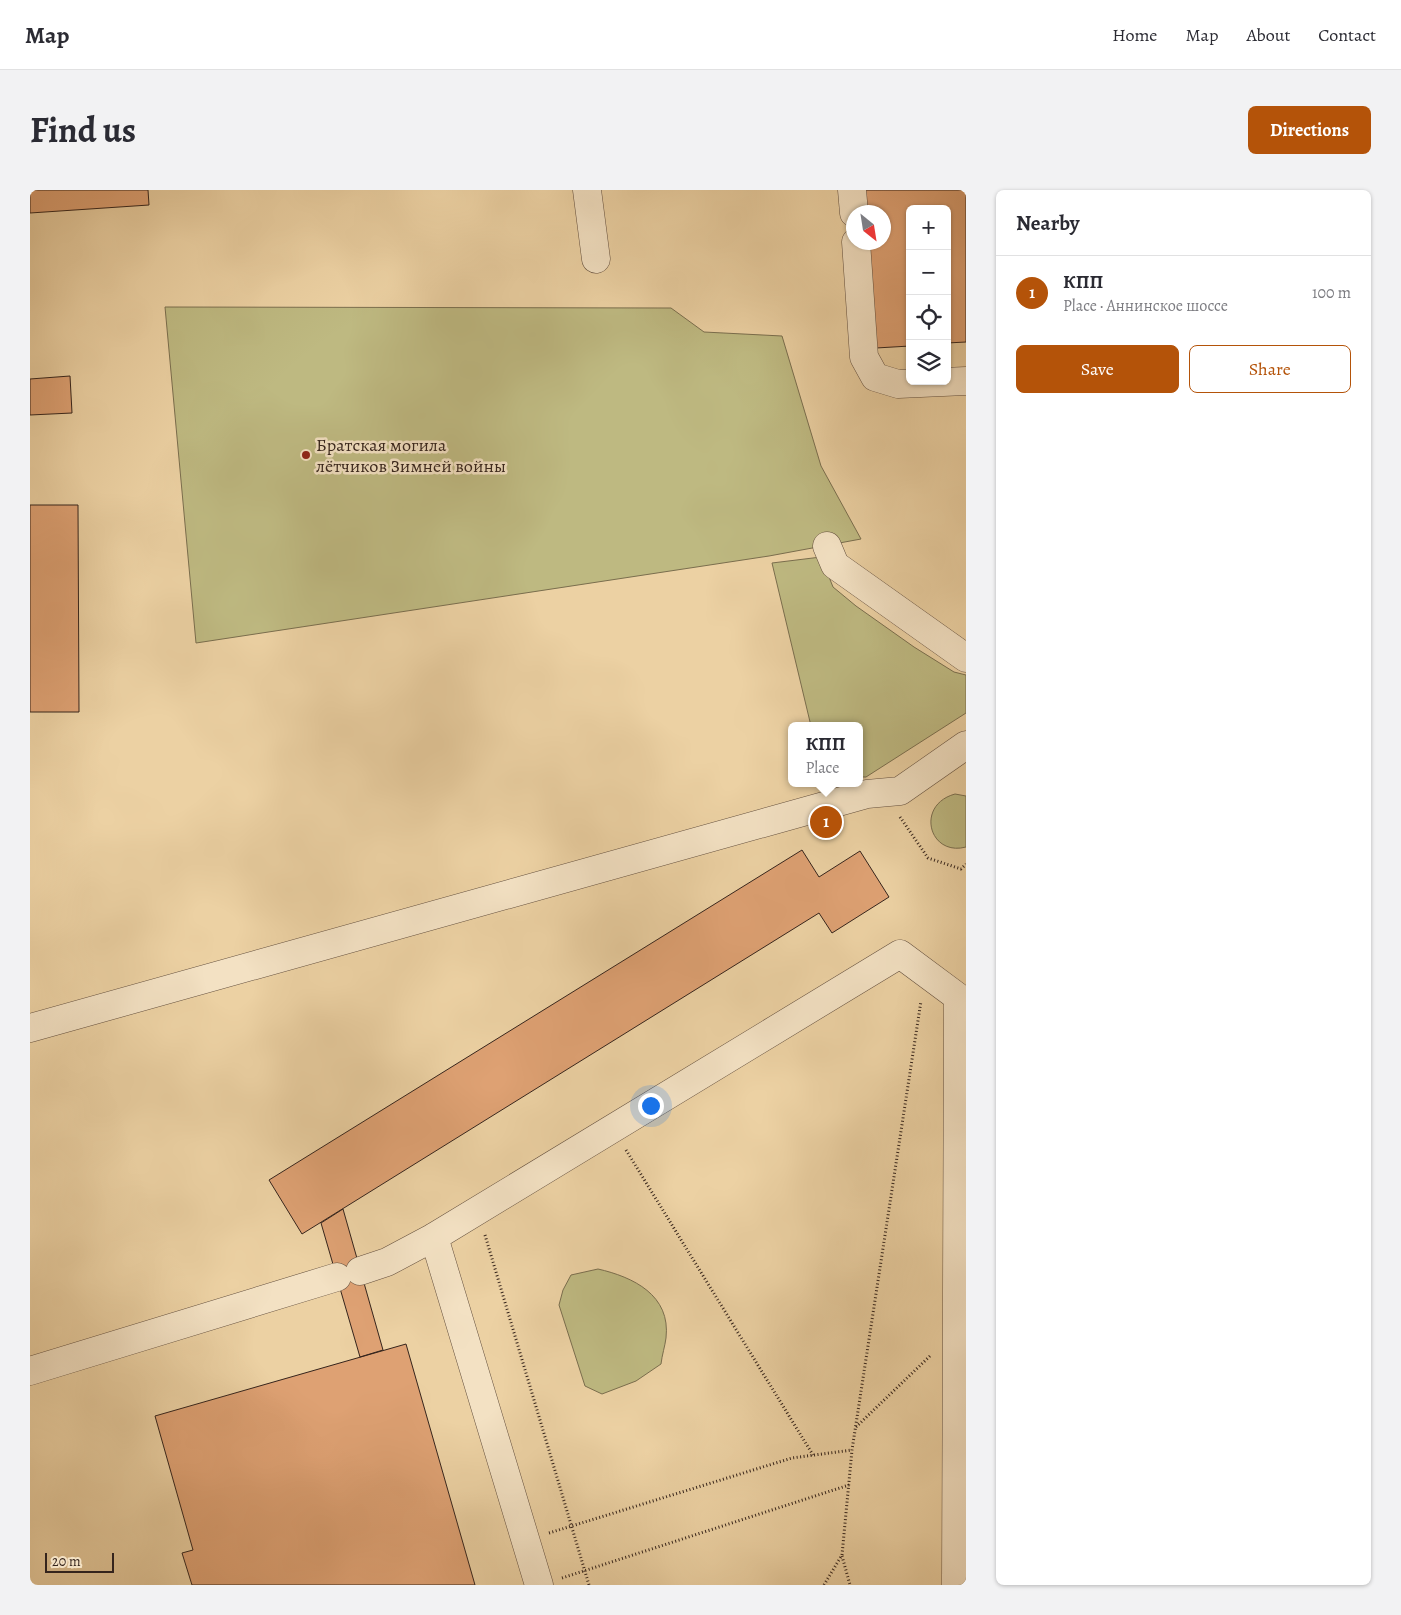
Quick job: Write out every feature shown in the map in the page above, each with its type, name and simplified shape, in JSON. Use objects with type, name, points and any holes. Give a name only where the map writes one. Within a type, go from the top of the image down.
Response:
[{"type":"street","points":[[587,190],[596,259]]},
{"type":"street","points":[[852,190],[853,205]]},
{"type":"street","points":[[857,250],[864,357],[875,377],[898,384],[966,381]]},
{"type":"street","points":[[826,546],[835,565],[966,658]]},
{"type":"street","points":[[30,1028],[867,794],[900,791],[966,745]]},
{"type":"street","points":[[30,1370],[387,1262],[478,1210],[900,954],[958,997],[962,1029],[962,1268],[957,1330],[956,1585]]},
{"type":"street","points":[[434,1236],[526,1540],[549,1582]]},
{"type":"path","points":[[900,791],[895,810],[928,858],[960,869],[966,864]]},
{"type":"path","points":[[850,1585],[842,1555],[852,1450],[926,974]]},
{"type":"path","points":[[613,1128],[813,1456]]},
{"type":"path","points":[[478,1210],[589,1585]]},
{"type":"path","points":[[856,1427],[957,1330]]},
{"type":"path","points":[[526,1540],[792,1458],[852,1450]]},
{"type":"path","points":[[549,1582],[848,1485]]},
{"type":"path","points":[[824,1585],[842,1555]]},
{"type":"shaded area","points":[[165,307],[671,308],[704,332],[782,336],[821,466],[861,539],[769,556],[196,643]]},
{"type":"shaded area","points":[[821,557],[833,587],[856,606],[914,647],[954,672],[966,675],[966,713],[866,777],[863,777],[863,722],[810,722],[772,563]]},
{"type":"shaded area","points":[[955,794],[966,796],[966,847],[953,848],[943,844],[936,838],[932,828],[931,818],[935,808],[942,800]]},
{"type":"shaded area","points":[[598,1269],[624,1277],[647,1290],[656,1299],[666,1323],[666,1338],[661,1364],[636,1381],[602,1394],[585,1386],[559,1305],[563,1290],[571,1275]]},
{"type":"building","points":[[30,190],[148,190],[149,205],[30,213]]},
{"type":"building","points":[[865,190],[966,190],[966,342],[951,343],[951,205],[906,205],[906,346],[876,348],[870,250],[891,250],[891,205],[866,205]]},
{"type":"building","points":[[70,376],[72,413],[30,415],[30,379]]},
{"type":"building","points":[[30,505],[78,505],[79,712],[30,712]]},
{"type":"building","points":[[831,815],[834,826],[821,829],[818,817]]},
{"type":"building","points":[[802,850],[819,877],[860,851],[889,897],[832,933],[819,913],[302,1234],[269,1180]]},
{"type":"building","points":[[343,1209],[383,1350],[360,1357],[321,1223]]},
{"type":"building","points":[[406,1344],[475,1585],[192,1585],[182,1553],[193,1550],[155,1416]]},
{"type":"place","name":"Братская могила лётчиков Зимней войны","points":[[306,455]]},
{"type":"place","name":"КПП","points":[[826,822]]}]
